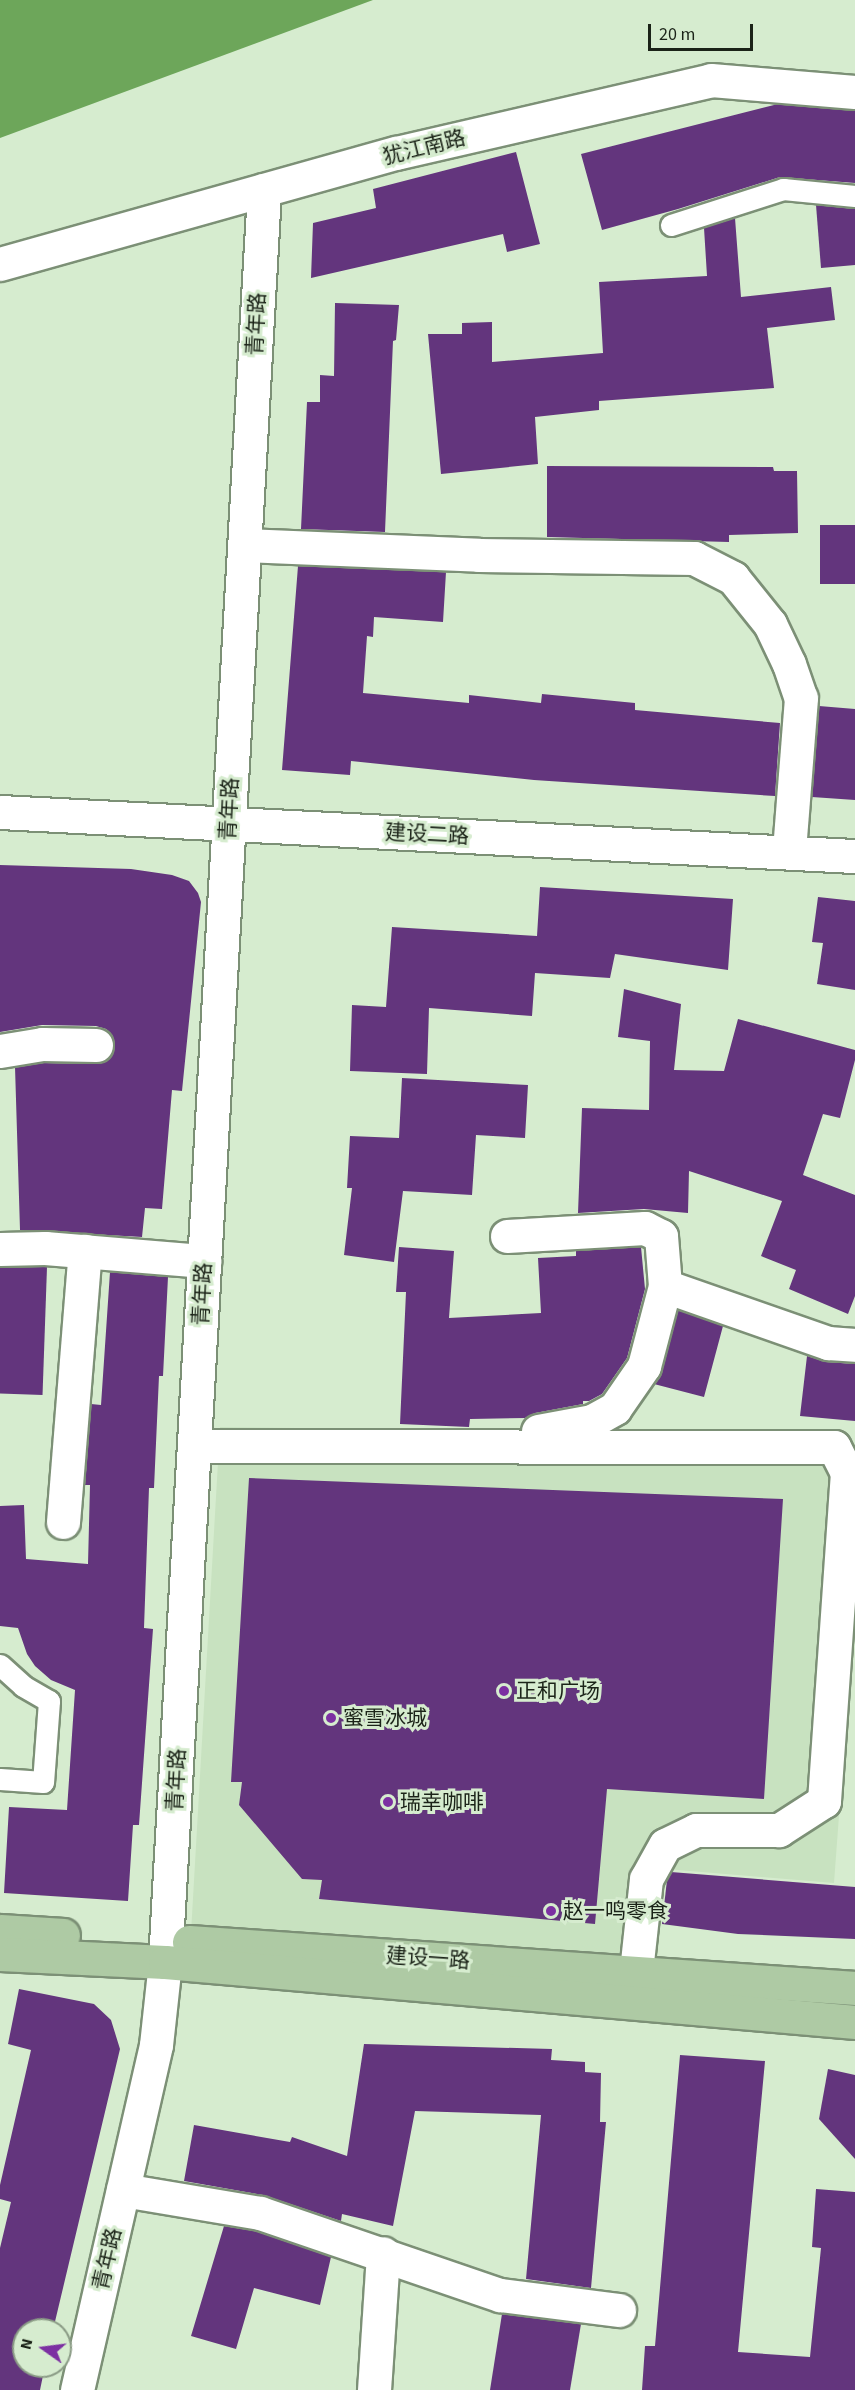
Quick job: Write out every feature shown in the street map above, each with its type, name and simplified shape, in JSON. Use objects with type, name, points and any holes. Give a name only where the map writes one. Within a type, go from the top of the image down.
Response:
[{"type":"main road","name":"建设一路","points":[[0,1931],[166,1952],[636,1971],[855,1988]]},
{"type":"main road","points":[[0,1954],[166,1952],[855,2022]]},
{"type":"street","name":"犹江南路","points":[[0,264],[396,153],[711,80],[855,92]]},
{"type":"street","name":"青年路","points":[[78,2390],[156,2045],[166,1952],[264,190]]},
{"type":"street","points":[[244,545],[479,555],[694,558],[733,578],[770,624],[789,664],[801,698],[789,852]]},
{"type":"street","name":"建设二路","points":[[0,812],[855,856]]},
{"type":"street","points":[[0,1051],[42,1044],[96,1045]]},
{"type":"street","points":[[408,1446],[553,1430],[592,1421],[615,1408],[644,1366],[665,1286],[661,1236],[645,1228],[507,1236]]},
{"type":"street","points":[[0,1249],[85,1251],[204,1261]]},
{"type":"street","points":[[63,1522],[85,1251]]},
{"type":"street","points":[[665,1286],[828,1342],[855,1345]]},
{"type":"street","points":[[194,1446],[834,1447],[846,1472],[824,1801],[779,1830],[696,1830],[665,1845],[646,1879],[636,1971]]},
{"type":"street","points":[[123,2190],[260,2213],[383,2253],[500,2295],[619,2310]]},
{"type":"street","points":[[374,2390],[383,2253]]},
{"type":"lane","points":[[671,225],[783,189],[855,196]]},
{"type":"lane","points":[[0,1665],[23,1686],[49,1701],[43,1782],[0,1779]]},
{"type":"shaded area","points":[[0,0],[373,0],[0,138]]},
{"type":"shaded area","name":"正和广场","points":[[220,1427],[635,1432],[855,1445],[855,1601],[834,1883],[666,1869],[656,1969],[191,1933]]},
{"type":"building","points":[[778,104],[855,110],[855,183],[780,177],[602,230],[581,154]]},
{"type":"building","points":[[516,152],[540,244],[507,252],[503,234],[311,278],[313,223],[376,208],[373,189]]},
{"type":"building","points":[[816,205],[855,209],[855,265],[821,268]]},
{"type":"building","points":[[735,218],[741,297],[831,287],[835,320],[767,328],[774,388],[599,401],[599,410],[535,417],[538,464],[441,474],[428,334],[462,334],[462,323],[492,322],[492,362],[603,353],[599,282],[707,276],[704,228]]},
{"type":"building","points":[[335,303],[399,305],[396,340],[393,341],[385,532],[301,529],[307,402],[320,402],[320,375],[334,376]]},
{"type":"building","points":[[547,466],[773,467],[774,471],[797,471],[798,533],[729,535],[729,542],[547,537]]},
{"type":"building","points":[[820,525],[855,525],[855,584],[820,584]]},
{"type":"building","points":[[298,566],[446,572],[443,622],[374,617],[373,637],[367,636],[363,693],[469,703],[469,695],[541,703],[542,694],[635,703],[635,710],[780,723],[775,796],[534,780],[351,761],[350,775],[282,770]]},
{"type":"building","points":[[819,706],[855,709],[855,800],[812,797]]},
{"type":"building","points":[[0,865],[131,869],[172,875],[189,881],[198,893],[201,902],[182,1091],[172,1090],[162,1209],[145,1208],[142,1237],[20,1230],[15,1067],[43,1063],[96,1064],[105,1062],[112,1055],[115,1045],[112,1035],[106,1029],[96,1026],[42,1025],[0,1032]]},
{"type":"building","points":[[540,887],[733,899],[728,970],[615,954],[610,978],[535,973],[532,1016],[429,1008],[427,1074],[350,1071],[352,1005],[386,1007],[392,927],[537,936]]},
{"type":"building","points":[[818,897],[855,901],[855,990],[817,984],[823,943],[812,942]]},
{"type":"building","points":[[624,989],[681,1004],[674,1070],[724,1071],[738,1019],[855,1050],[855,1060],[840,1118],[823,1114],[803,1175],[855,1195],[855,1296],[848,1314],[789,1289],[796,1270],[761,1256],[782,1201],[689,1171],[688,1213],[644,1209],[578,1213],[582,1108],[649,1110],[650,1041],[618,1037]]},
{"type":"building","points":[[402,1078],[528,1085],[525,1138],[476,1135],[472,1195],[403,1191],[394,1262],[344,1255],[352,1188],[347,1188],[350,1136],[399,1138]]},
{"type":"building","points":[[399,1247],[454,1251],[449,1318],[541,1313],[538,1258],[576,1256],[576,1251],[641,1247],[645,1289],[627,1358],[602,1394],[589,1401],[583,1401],[583,1404],[535,1413],[525,1418],[470,1419],[469,1427],[400,1424],[406,1292],[396,1292]]},
{"type":"building","points":[[0,1265],[47,1267],[43,1395],[0,1393]]},
{"type":"building","points":[[110,1272],[168,1277],[163,1376],[159,1376],[154,1488],[149,1488],[144,1628],[153,1629],[139,1825],[133,1825],[128,1901],[4,1893],[9,1807],[67,1810],[75,1690],[51,1680],[35,1666],[27,1654],[18,1628],[0,1626],[0,1506],[24,1505],[26,1559],[88,1564],[90,1485],[85,1485],[91,1404],[101,1405]]},
{"type":"building","points":[[678,1310],[723,1326],[704,1397],[654,1384],[662,1371]]},
{"type":"building","points":[[807,1356],[826,1362],[855,1364],[855,1421],[800,1416]]},
{"type":"building","name":"正和广场","points":[[249,1478],[783,1499],[764,1799],[607,1789],[595,1924],[319,1899],[322,1880],[302,1879],[239,1805],[242,1782],[231,1782]]},
{"type":"building","points":[[671,1872],[855,1887],[855,1939],[738,1934],[662,1924],[667,1880]]},
{"type":"building","points":[[19,1989],[94,2004],[111,2020],[120,2049],[56,2318],[12,2318],[12,2378],[42,2378],[40,2390],[0,2390],[0,2248],[11,2202],[0,2199],[0,2185],[31,2050],[8,2044]]},
{"type":"building","points":[[364,2044],[552,2049],[551,2060],[585,2062],[585,2072],[601,2073],[600,2122],[606,2122],[591,2288],[526,2279],[541,2115],[415,2111],[393,2226],[342,2214],[341,2221],[263,2195],[184,2181],[194,2125],[290,2142],[292,2137],[347,2156]]},
{"type":"building","points":[[680,2055],[765,2061],[738,2352],[810,2357],[821,2248],[812,2247],[816,2189],[855,2192],[855,2390],[642,2390],[645,2346],[655,2346]]},
{"type":"building","points":[[828,2069],[855,2075],[855,2159],[819,2119]]},
{"type":"building","points":[[224,2226],[255,2231],[331,2257],[320,2305],[254,2288],[236,2349],[191,2336]]},
{"type":"building","points":[[502,2314],[581,2324],[570,2390],[490,2390]]},
{"type":"place","name":"正和广场","points":[[504,1691]]},
{"type":"place","name":"蜜雪冰城","points":[[331,1718]]},
{"type":"place","name":"瑞幸咖啡","points":[[388,1802]]},
{"type":"place","name":"赵一鸣零食","points":[[551,1911]]}]
